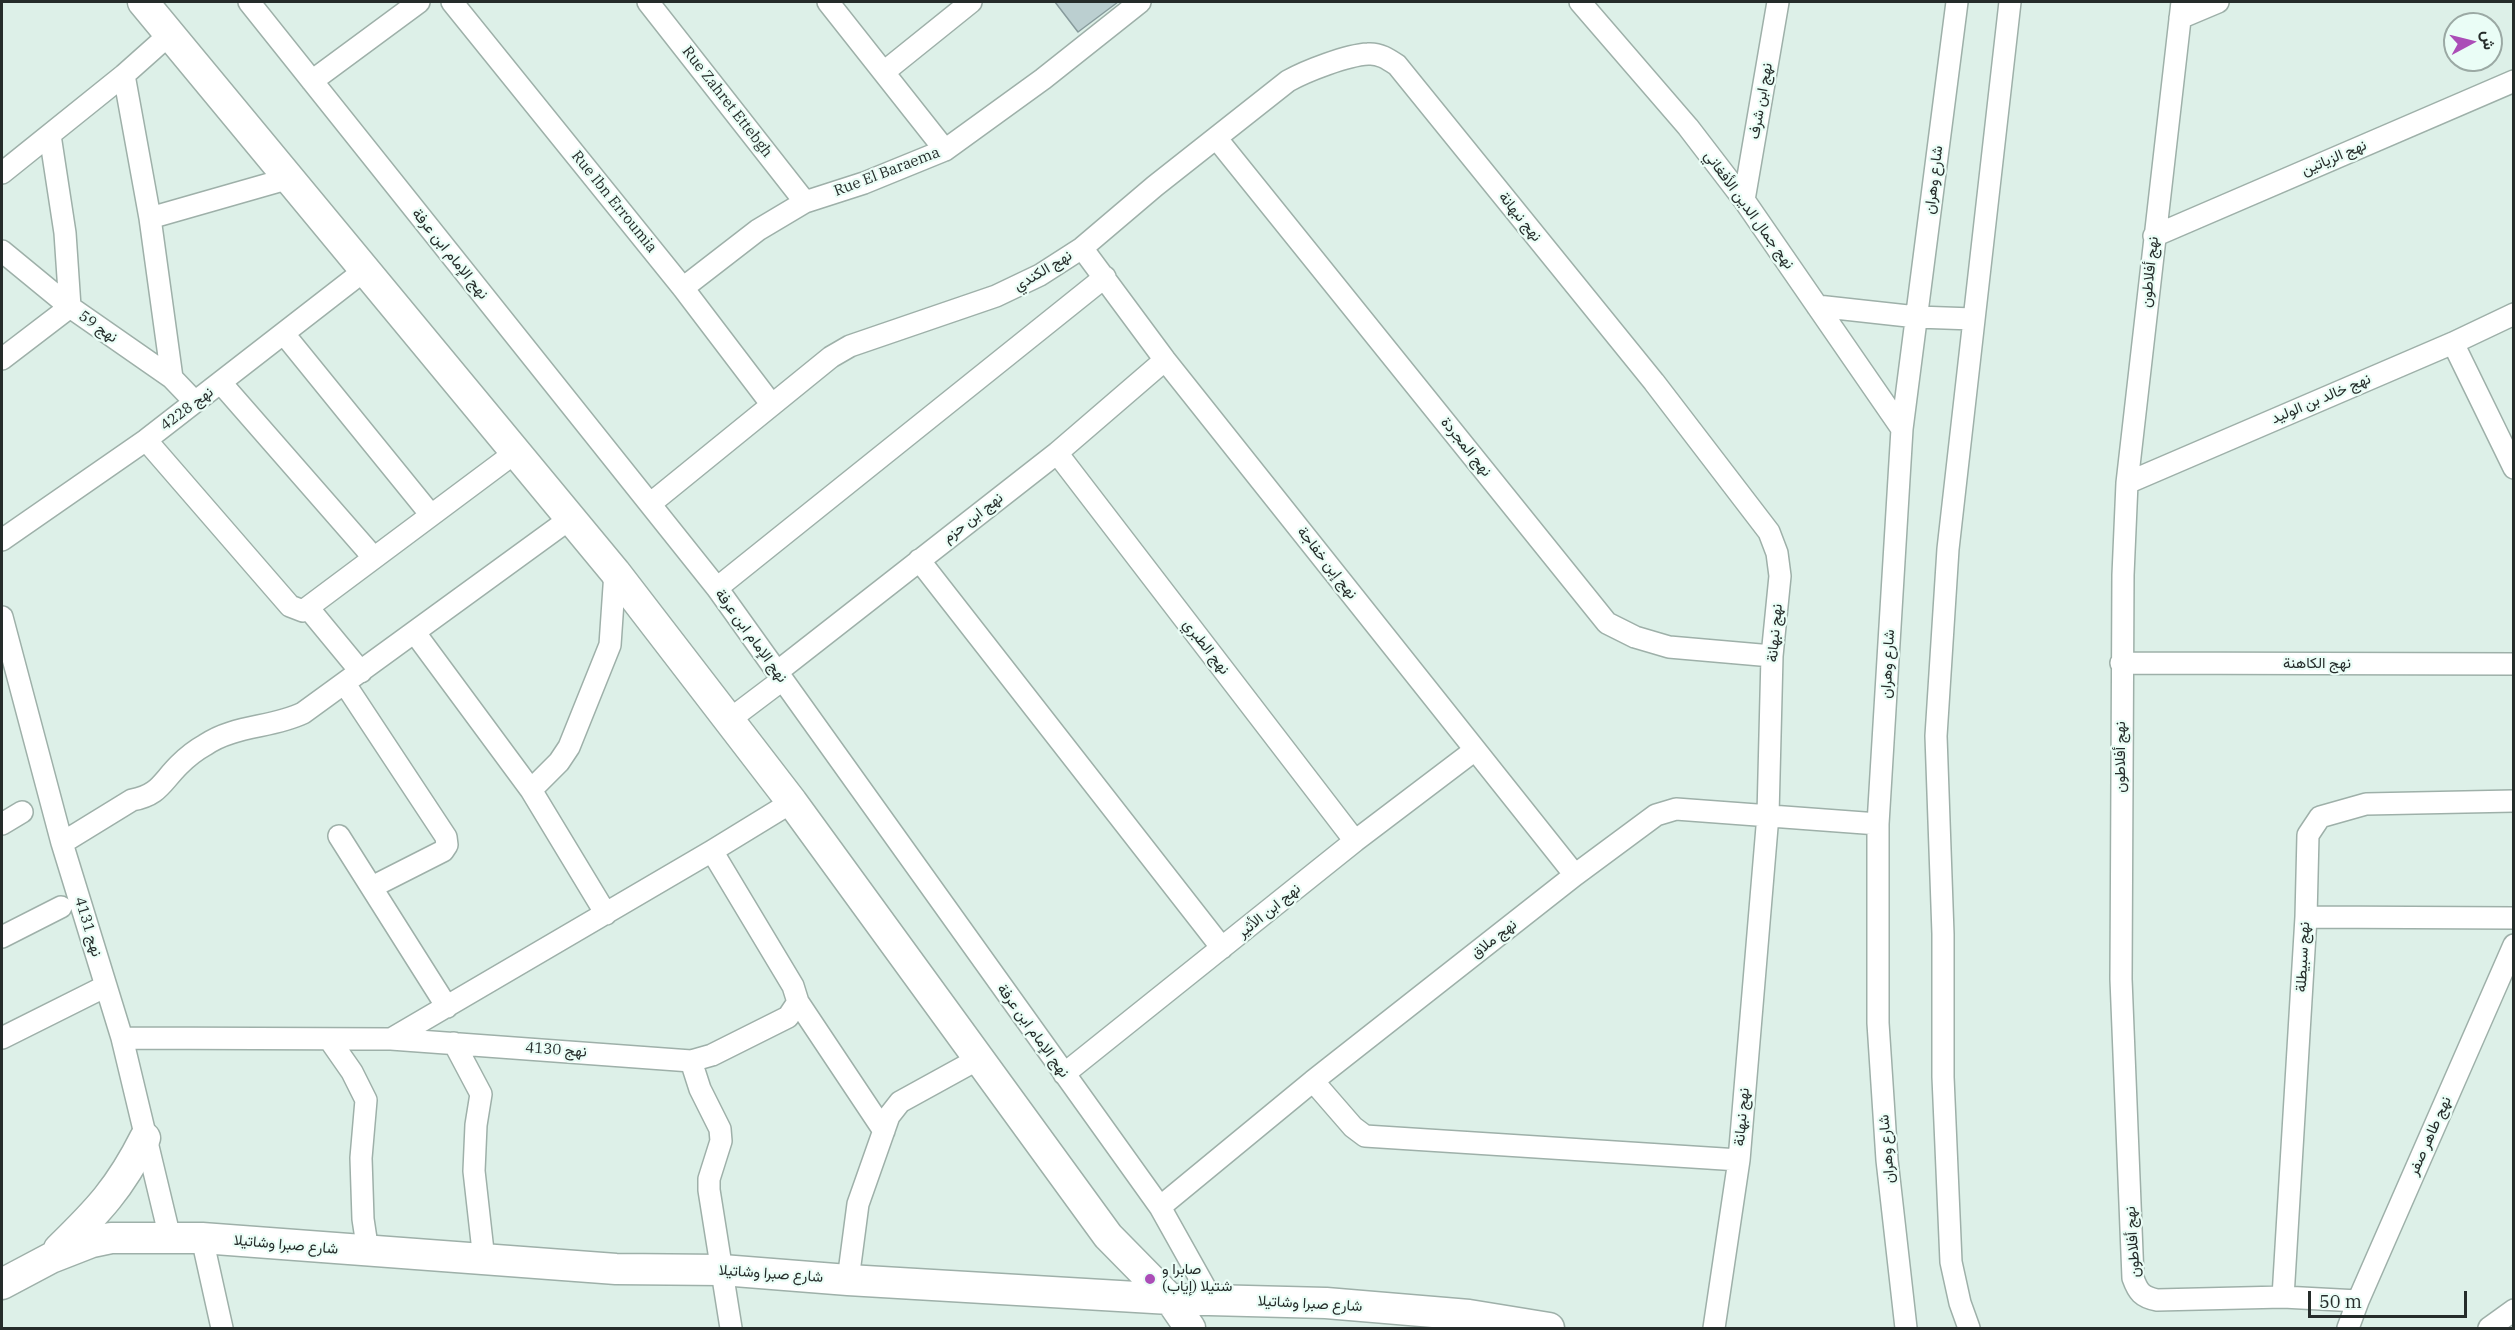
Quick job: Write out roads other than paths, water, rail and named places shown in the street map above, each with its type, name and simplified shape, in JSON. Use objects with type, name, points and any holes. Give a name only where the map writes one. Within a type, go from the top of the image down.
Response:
[{"type":"main road","points":[[143,2],[615,572],[792,802],[1108,1236],[1170,1299],[1190,1329]]},
{"type":"main road","points":[[51,1258],[116,1190],[145,1138]]},
{"type":"main road","name":"شارع صبرا وشاتيلا","points":[[2,1284],[51,1258],[92,1242],[111,1238],[202,1238],[616,1269],[722,1270],[848,1280],[1170,1299],[1326,1303],[1469,1315],[1547,1328]]},
{"type":"street","name":"نهج الإمام ابن عرفة","points":[[249,2],[717,588],[1160,1207],[1212,1300]]},
{"type":"street","points":[[312,81],[419,2]]},
{"type":"street","name":"Rue Ibn Erroumia","points":[[452,2],[683,288],[772,405]]},
{"type":"street","name":"Rue Zahret Ettebgh","points":[[648,2],[805,202]]},
{"type":"street","points":[[828,2],[945,150]]},
{"type":"street","points":[[884,72],[970,2]]},
{"type":"street","name":"Rue El Baraema","points":[[683,288],[759,230],[805,202],[864,183],[945,150],[1043,80],[1140,2]]},
{"type":"street","name":"نهج جمال الدين الأفغاني","points":[[1580,2],[1688,127],[1744,201],[1902,429]]},
{"type":"street","name":"نهج ابن شرف","points":[[1744,201],[1778,2]]},
{"type":"street","name":"شارع وهران","points":[[1906,1329],[1887,1160],[1878,1023],[1878,824],[1902,429],[1957,2]]},
{"type":"street","points":[[1969,1329],[1960,1303],[1951,1262],[1943,1077],[1943,934],[1936,736],[1948,549],[2010,2]]},
{"type":"street","points":[[2181,10],[2218,2]]},
{"type":"street","name":"نهج أفلاطون","points":[[2181,10],[2127,483],[2121,663],[2121,979],[2133,1278],[2136,1288],[2145,1298],[2157,1300],[2283,1297],[2358,1300]]},
{"type":"street","points":[[2,173],[124,75],[170,34]]},
{"type":"street","name":"نهج الكندي","points":[[650,504],[831,357],[850,346],[1022,286],[1082,248],[1275,90],[1302,74],[1368,53],[1382,56],[1397,65]]},
{"type":"street","name":"نهج نبهانة","points":[[1397,65],[1653,382],[1769,532],[1777,553],[1780,576],[1772,656],[1768,815],[1739,1160],[1714,1329]]},
{"type":"street","points":[[124,75],[150,218],[172,378]]},
{"type":"street","name":"نهج الزياتين","points":[[2154,236],[2514,81]]},
{"type":"street","points":[[2,358],[70,307],[65,233],[50,135]]},
{"type":"street","name":"نهج المجردة","points":[[1217,139],[1607,623],[1635,637],[1669,647],[1772,656]]},
{"type":"street","points":[[150,218],[290,178]]},
{"type":"street","name":"نهج إبن خفاجة","points":[[1082,248],[1166,360],[1575,875]]},
{"type":"street","name":"نهج 59","points":[[2,252],[70,307],[172,378],[195,402]]},
{"type":"street","name":"نهج 4228","points":[[2,540],[146,440],[365,270]]},
{"type":"street","points":[[717,588],[1105,277]]},
{"type":"street","points":[[1817,306],[1917,317],[1973,319]]},
{"type":"street","name":"نهج خالد بن الوليد","points":[[2127,483],[2514,314]]},
{"type":"street","points":[[284,333],[431,515]]},
{"type":"street","points":[[2452,343],[2514,468]]},
{"type":"street","name":"نهج ابن حزم","points":[[729,720],[919,560],[1057,453],[1166,360]]},
{"type":"street","points":[[221,383],[374,558]]},
{"type":"street","points":[[146,440],[290,606],[303,611],[309,609],[516,452]]},
{"type":"street","name":"نهج الطبري","points":[[1057,453],[1355,841]]},
{"type":"street","points":[[62,843],[132,800],[143,798],[160,788],[179,765],[206,744],[235,731],[294,718],[353,678],[571,518]]},
{"type":"street","points":[[919,560],[1222,948]]},
{"type":"street","points":[[531,790],[559,762],[569,747],[610,645],[615,572]]},
{"type":"street","points":[[309,609],[353,678],[446,837],[447,845],[443,851],[372,887]]},
{"type":"street","name":"نهج 4131","points":[[2,617],[62,843],[122,1038],[170,1238]]},
{"type":"street","points":[[415,633],[531,790],[606,914]]},
{"type":"street","name":"نهج الكاهنة","points":[[2121,663],[2514,664]]},
{"type":"street","name":"نهج ابن الأثير","points":[[1064,1074],[1355,841],[1475,750]]},
{"type":"street","name":"نهج سبيطلة","points":[[2283,1297],[2306,917],[2308,835],[2320,817],[2366,804],[2514,801]]},
{"type":"street","points":[[392,1039],[792,802]]},
{"type":"street","name":"نهج ملاق","points":[[1160,1207],[1313,1081],[1575,875],[1656,815],[1676,809],[1878,824]]},
{"type":"street","points":[[2,825],[22,812]]},
{"type":"street","points":[[339,836],[447,1007]]},
{"type":"street","points":[[712,851],[794,986],[798,1002],[884,1131]]},
{"type":"street","points":[[2,937],[61,907]]},
{"type":"street","points":[[2306,917],[2514,918]]},
{"type":"street","name":"نهج طاهر صفر","points":[[2348,1329],[2358,1300],[2514,945]]},
{"type":"street","points":[[2,1038],[106,986]]},
{"type":"street","name":"نهج 4130","points":[[122,1038],[392,1039],[691,1061],[712,1055],[788,1017],[798,1002]]},
{"type":"street","points":[[329,1039],[352,1072],[366,1100],[362,1158],[363,1219],[368,1252]]},
{"type":"street","points":[[454,1043],[481,1095],[476,1125],[474,1171],[482,1226],[484,1260]]},
{"type":"street","points":[[848,1280],[858,1204],[889,1116],[900,1102],[980,1058]]},
{"type":"street","points":[[691,1061],[700,1089],[720,1129],[721,1141],[709,1179],[709,1190],[732,1329]]},
{"type":"street","points":[[1313,1081],[1353,1127],[1365,1136],[1739,1160]]},
{"type":"street","points":[[202,1238],[222,1329]]},
{"type":"street","points":[[2489,1329],[2514,1310]]},
{"type":"place","name":"صابرا و شتيلا (إياب)","points":[[1150,1279]]}]
